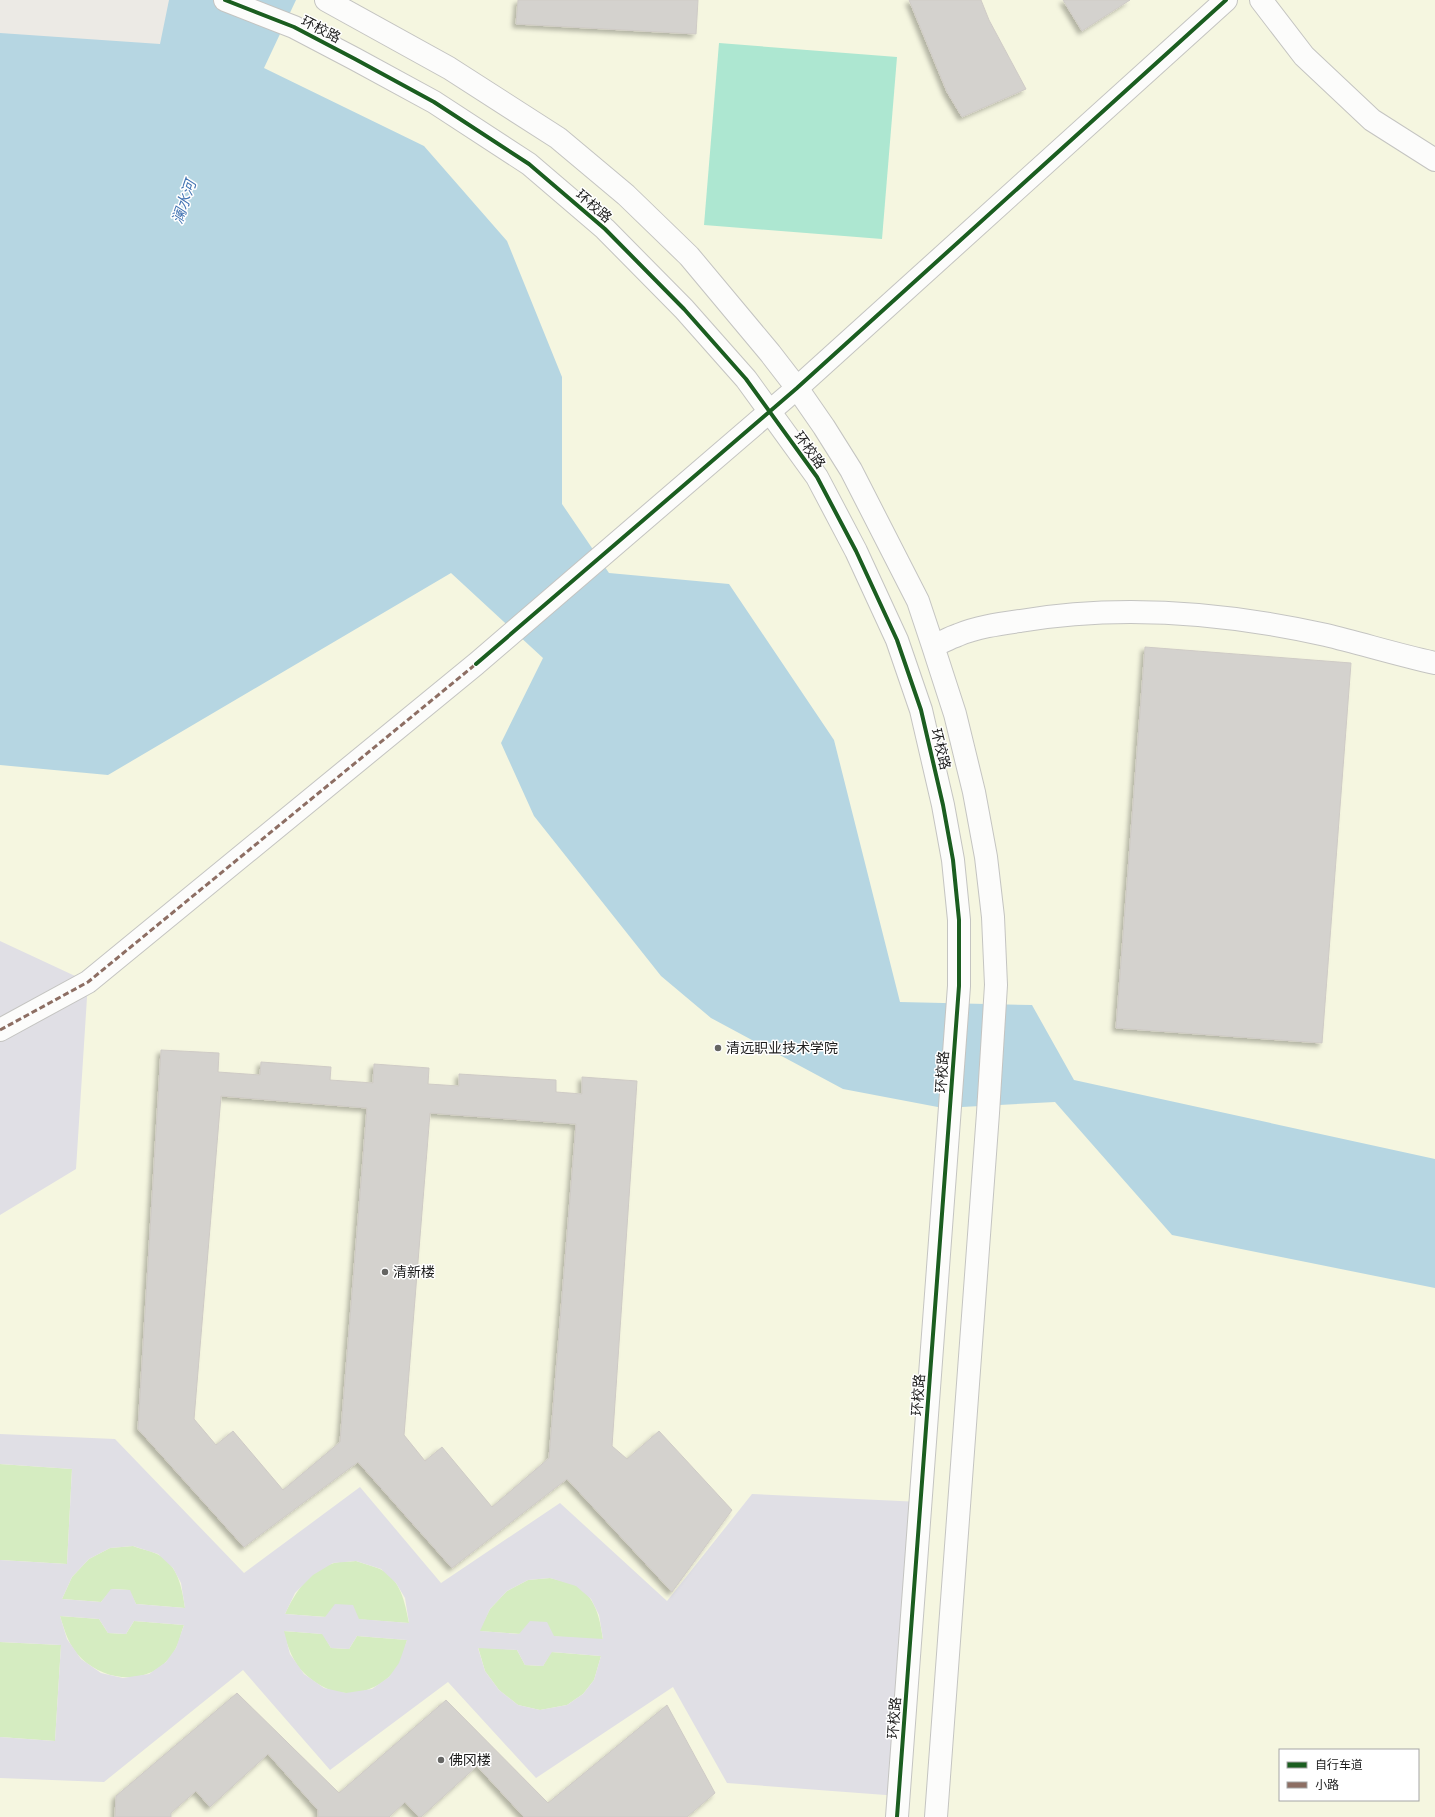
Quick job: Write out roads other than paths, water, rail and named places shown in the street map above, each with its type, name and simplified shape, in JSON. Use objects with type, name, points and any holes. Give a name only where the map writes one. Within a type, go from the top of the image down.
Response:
[{"type":"street","name":"环校路","points":[[226,0],[294,27],[434,102],[529,164],[605,229],[684,309],[746,379],[817,477],[856,551],[897,640],[921,710],[943,805],[953,860],[960,920],[959,986],[950,1121],[897,1817]]},
{"type":"street","name":"环校路","points":[[326,0],[449,68],[558,138],[626,195],[688,256],[797,388],[824,427],[851,470],[918,601],[954,714],[974,792],[986,857],[993,917],[996,985],[988,1113],[936,1817]]},
{"type":"street","points":[[0,1030],[88,982],[476,664],[770,412],[1226,0]]},
{"type":"street","points":[[1261,0],[1304,56],[1372,120],[1435,160]]},
{"type":"street","points":[[933,646],[958,635],[997,624],[1059,614],[1136,611],[1247,621],[1326,635],[1394,654],[1435,662]]},
{"type":"water","name":"澜水河","points":[[169,0],[296,0],[264,68],[424,146],[507,241],[562,377],[562,504],[609,573],[729,584],[834,740],[900,1002],[1032,1005],[1074,1080],[1435,1159],[1435,1288],[1172,1235],[1055,1102],[943,1108],[843,1089],[711,1018],[661,976],[534,816],[501,743],[543,658],[451,573],[108,775],[0,765],[0,33],[160,44]]},
{"type":"place","name":"清远职业技术学院","points":[[718,1048]]},
{"type":"place","name":"清新楼","points":[[385,1272]]},
{"type":"place","name":"佛冈楼","points":[[441,1760]]}]
